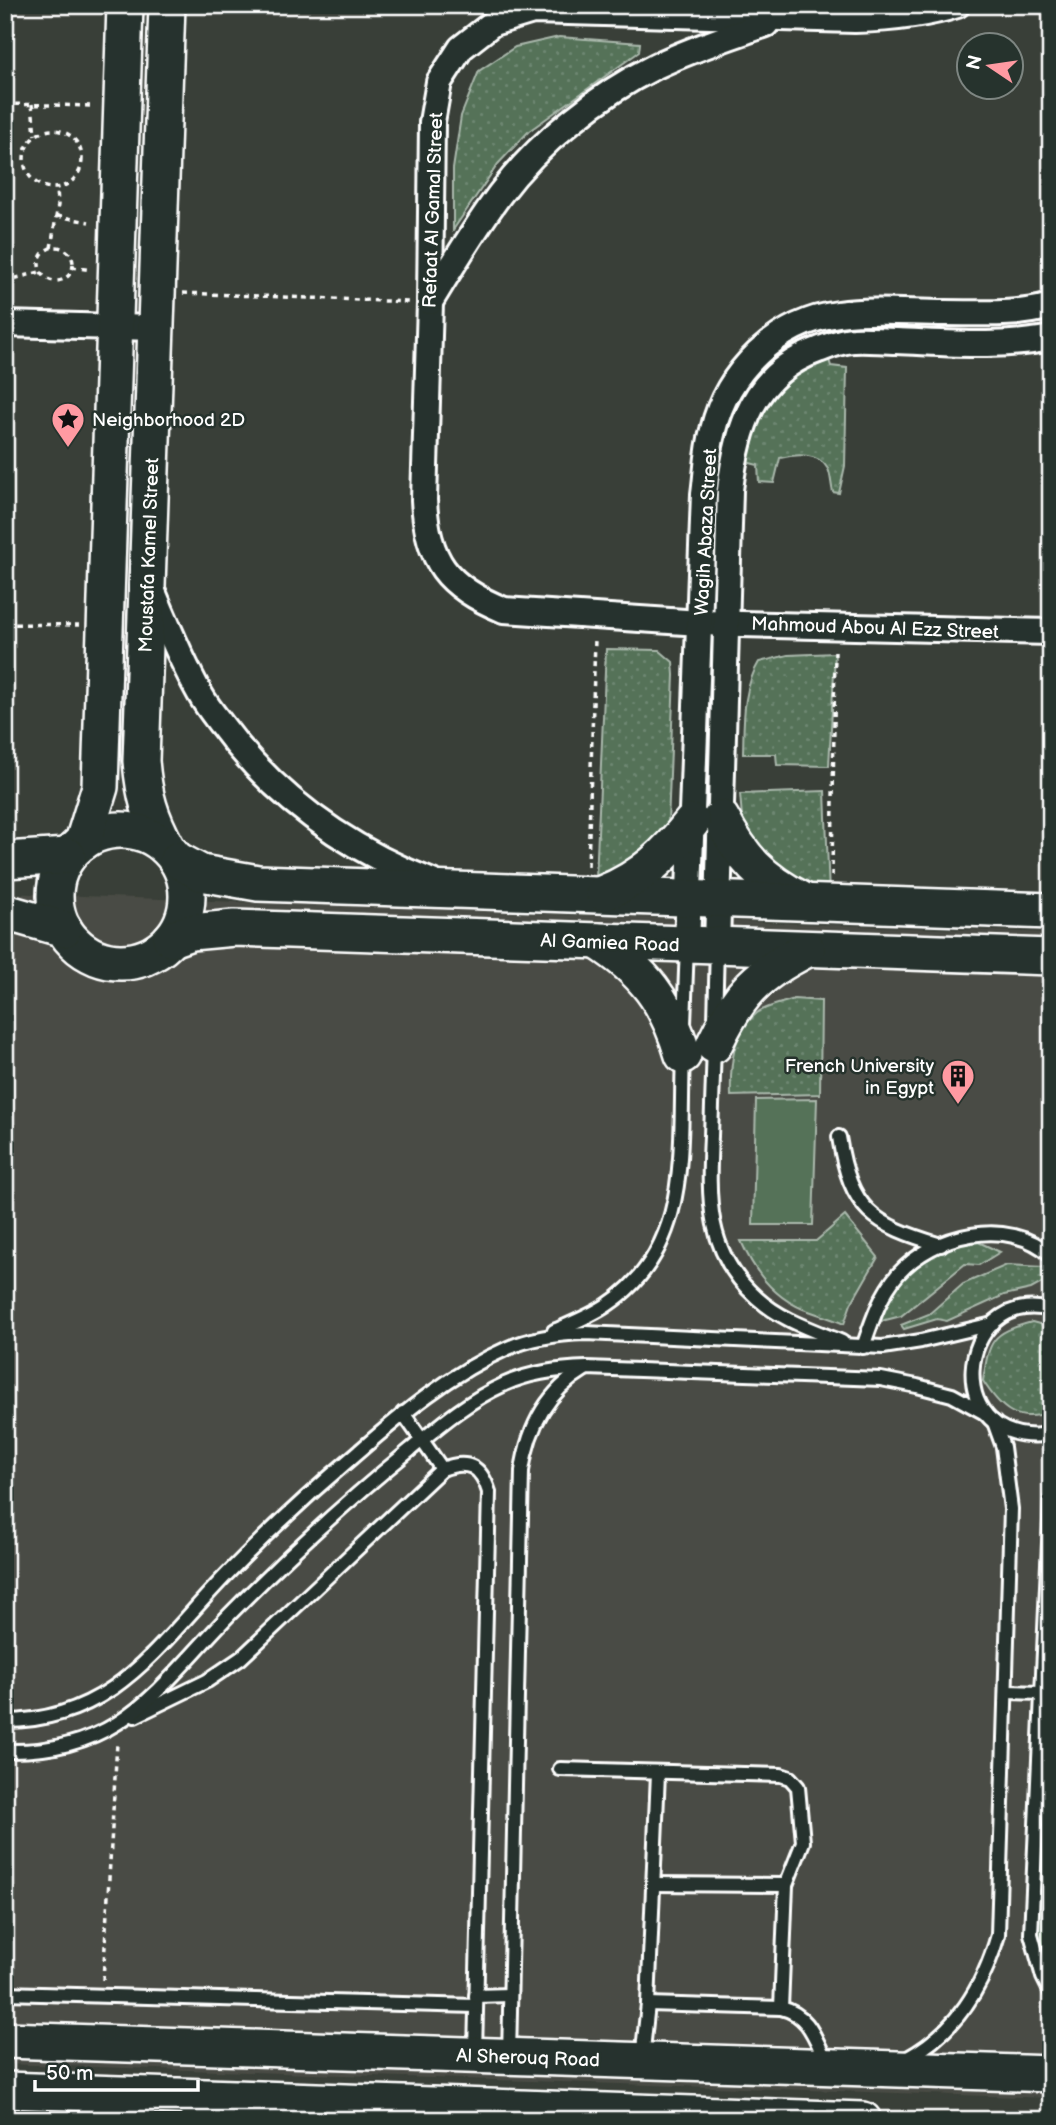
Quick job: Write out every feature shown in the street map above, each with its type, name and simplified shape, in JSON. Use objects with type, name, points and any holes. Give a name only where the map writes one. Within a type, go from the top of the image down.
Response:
[{"type":"street","name":"Moustafa Kamel Street","points":[[76,849],[100,787],[125,5]]},
{"type":"street","name":"Moustafa Kamel Street","points":[[167,5],[141,761],[144,792],[152,821],[172,854]]},
{"type":"street","name":"Refaat Al Gamal Street","points":[[700,623],[504,610],[476,599],[453,581],[435,557],[425,529],[424,499],[432,122],[439,82],[461,48],[493,23],[533,11],[780,19],[898,18],[957,5]]},
{"type":"street","points":[[430,303],[502,192],[547,143],[598,101],[656,67],[717,41],[780,19]]},
{"type":"street","name":"Wagih Abaza Street","points":[[702,945],[706,820],[700,623],[704,494],[712,432],[720,407],[732,384],[748,363],[788,331],[836,314],[1010,313],[1051,306]]},
{"type":"street","points":[[5,324],[155,328]]},
{"type":"street","name":"Wagih Abaza Street","points":[[706,820],[726,623],[730,490],[734,453],[748,412],[760,392],[774,376],[810,352],[852,340],[997,345],[1051,338]]},
{"type":"street","points":[[147,579],[200,695],[247,757],[283,793],[334,833],[389,865],[449,889]]},
{"type":"street","name":"Mahmoud Abou Al Ezz Street","points":[[700,623],[1051,632]]},
{"type":"street","points":[[593,895],[642,875],[706,820],[735,845],[754,869],[778,888],[818,902]]},
{"type":"street","points":[[172,854],[185,879],[187,900],[182,921],[171,939],[150,955],[134,961],[117,962],[101,959],[73,942],[64,929],[55,900],[56,884],[76,849],[99,833],[117,830],[144,834],[201,873],[258,883],[1051,911]]},
{"type":"street","points":[[5,860],[76,849]]},
{"type":"street","points":[[5,912],[64,929]]},
{"type":"street","name":"Al Gamiea Road","points":[[171,939],[191,932],[234,928],[1051,957]]},
{"type":"street","points":[[597,941],[622,957],[643,977],[661,1000],[674,1026],[698,1050],[750,987],[776,965],[807,949]]},
{"type":"street","name":"Al Sherouq Road","points":[[5,2040],[1051,2074]]},
{"type":"street","points":[[492,2056],[518,2072],[519,2091],[493,2107],[469,2090],[469,2072],[492,2056]]},
{"type":"street","points":[[5,2090],[390,2102],[605,2115],[863,2120]]},
{"type":"street","points":[[192,2120],[300,2100]]},
{"type":"street","points":[[390,2102],[424,2120]]},
{"type":"lane","points":[[5,1721],[24,1721],[58,1715],[90,1703],[118,1686],[144,1664],[228,1573],[307,1497],[403,1413],[482,1361],[508,1347],[582,1319],[607,1306],[629,1288],[647,1267],[662,1242],[678,1189],[698,1050],[702,945]]},
{"type":"lane","points":[[702,945],[698,1050],[712,1223],[722,1251],[736,1276],[757,1298],[780,1315],[857,1347]]},
{"type":"lane","points":[[839,1137],[845,1169],[869,1213],[881,1222],[911,1236],[941,1245]]},
{"type":"lane","points":[[857,1347],[880,1300],[897,1275],[918,1255],[968,1234],[995,1233],[1022,1239],[1051,1255]]},
{"type":"lane","points":[[536,1338],[586,1333],[883,1347],[993,1324],[1017,1311],[1030,1308],[1051,1310]]},
{"type":"lane","points":[[891,2068],[916,2054],[946,2029],[976,1991],[989,1965],[998,1935],[1011,1509],[1003,1447],[989,1417],[975,1396],[971,1377],[972,1357],[980,1339],[993,1324]]},
{"type":"lane","points":[[492,2056],[510,1995],[522,1471],[531,1429],[542,1409],[571,1377],[587,1368]]},
{"type":"lane","points":[[5,1751],[65,1746],[101,1734],[118,1723],[164,1686],[228,1616],[366,1485],[459,1409],[507,1383],[560,1369],[587,1368],[881,1380],[917,1385],[952,1395],[1011,1432],[1030,1436],[1051,1434]]},
{"type":"lane","points":[[403,1413],[442,1469]]},
{"type":"lane","points":[[118,1723],[207,1681],[241,1658],[442,1469],[457,1463],[473,1466],[484,1477],[489,1492],[476,2001],[492,2056]]},
{"type":"lane","points":[[1051,1499],[1031,1934],[1043,1978],[1051,1993]]},
{"type":"lane","points":[[1006,1692],[1041,1693]]},
{"type":"lane","points":[[560,1769],[781,1775],[790,1778],[798,1787],[803,1842],[786,1885],[781,2008]]},
{"type":"lane","points":[[642,2061],[648,2004],[658,1773]]},
{"type":"lane","points":[[653,1884],[786,1885]]},
{"type":"lane","points":[[5,1993],[476,2001],[510,1995]]},
{"type":"lane","points":[[648,2004],[781,2008],[799,2014],[805,2020],[829,2066]]},
{"type":"path","points":[[5,104],[122,107]]},
{"type":"path","points":[[33,104],[35,135]]},
{"type":"path","points":[[52,129],[76,140],[82,156],[78,173],[73,180],[57,188],[40,185],[27,174],[23,157],[29,141],[35,135],[52,129]]},
{"type":"path","points":[[51,248],[58,205],[57,188]]},
{"type":"path","points":[[51,248],[66,250],[73,263],[72,271],[67,277],[52,281],[40,272],[40,257],[51,248]]},
{"type":"path","points":[[5,282],[40,272]]},
{"type":"path","points":[[156,292],[430,303]]},
{"type":"path","points":[[593,895],[595,616]]},
{"type":"path","points":[[5,624],[106,626]]},
{"type":"path","points":[[818,902],[836,626]]},
{"type":"path","points":[[102,1996],[118,1723]]},
{"type":"shaded area","points":[[5,893],[1051,933],[1051,2098],[5,2064]]},
{"type":"green space","points":[[559,37],[640,43],[639,52],[529,131],[498,164],[453,230],[453,169],[461,116],[479,71],[515,47]]},
{"type":"green space","points":[[828,357],[831,366],[847,368],[845,466],[839,493],[833,492],[829,471],[824,463],[806,456],[780,458],[774,483],[759,482],[758,465],[738,460],[778,380]]},
{"type":"green space","points":[[606,649],[659,650],[673,662],[668,823],[651,843],[620,869],[596,879]]},
{"type":"green space","points":[[835,653],[829,766],[777,765],[776,754],[743,754],[747,695],[759,662],[788,655]]},
{"type":"green space","points":[[825,791],[829,895],[762,858],[743,828],[740,794]]},
{"type":"green space","points":[[794,999],[821,1001],[820,1094],[731,1096],[732,1062],[742,1030],[757,1013]]},
{"type":"green space","points":[[817,1099],[813,1225],[753,1225],[756,1100]]},
{"type":"green space","points":[[845,1216],[878,1257],[851,1304],[844,1324],[803,1309],[782,1297],[765,1281],[751,1262],[741,1241],[816,1241]]},
{"type":"green space","points":[[974,1240],[1000,1252],[979,1265],[965,1264],[901,1316],[874,1323],[892,1283],[943,1250]]},
{"type":"green space","points":[[1007,1265],[1044,1267],[1051,1274],[1051,1278],[1031,1289],[1004,1295],[947,1321],[937,1319],[904,1329],[901,1325],[929,1314],[963,1284]]},
{"type":"green space","points":[[1032,1322],[1051,1327],[1051,1412],[1028,1416],[1011,1412],[1003,1406],[983,1381],[987,1356],[994,1340],[1008,1330]]},
{"type":"green space","points":[[1045,1823],[1051,1823],[1051,1981],[1037,1936]]},
{"type":"place","name":"Neighborhood 2D","points":[[68,449]]},
{"type":"place","name":"French University in Egypt","points":[[958,1106]]}]
